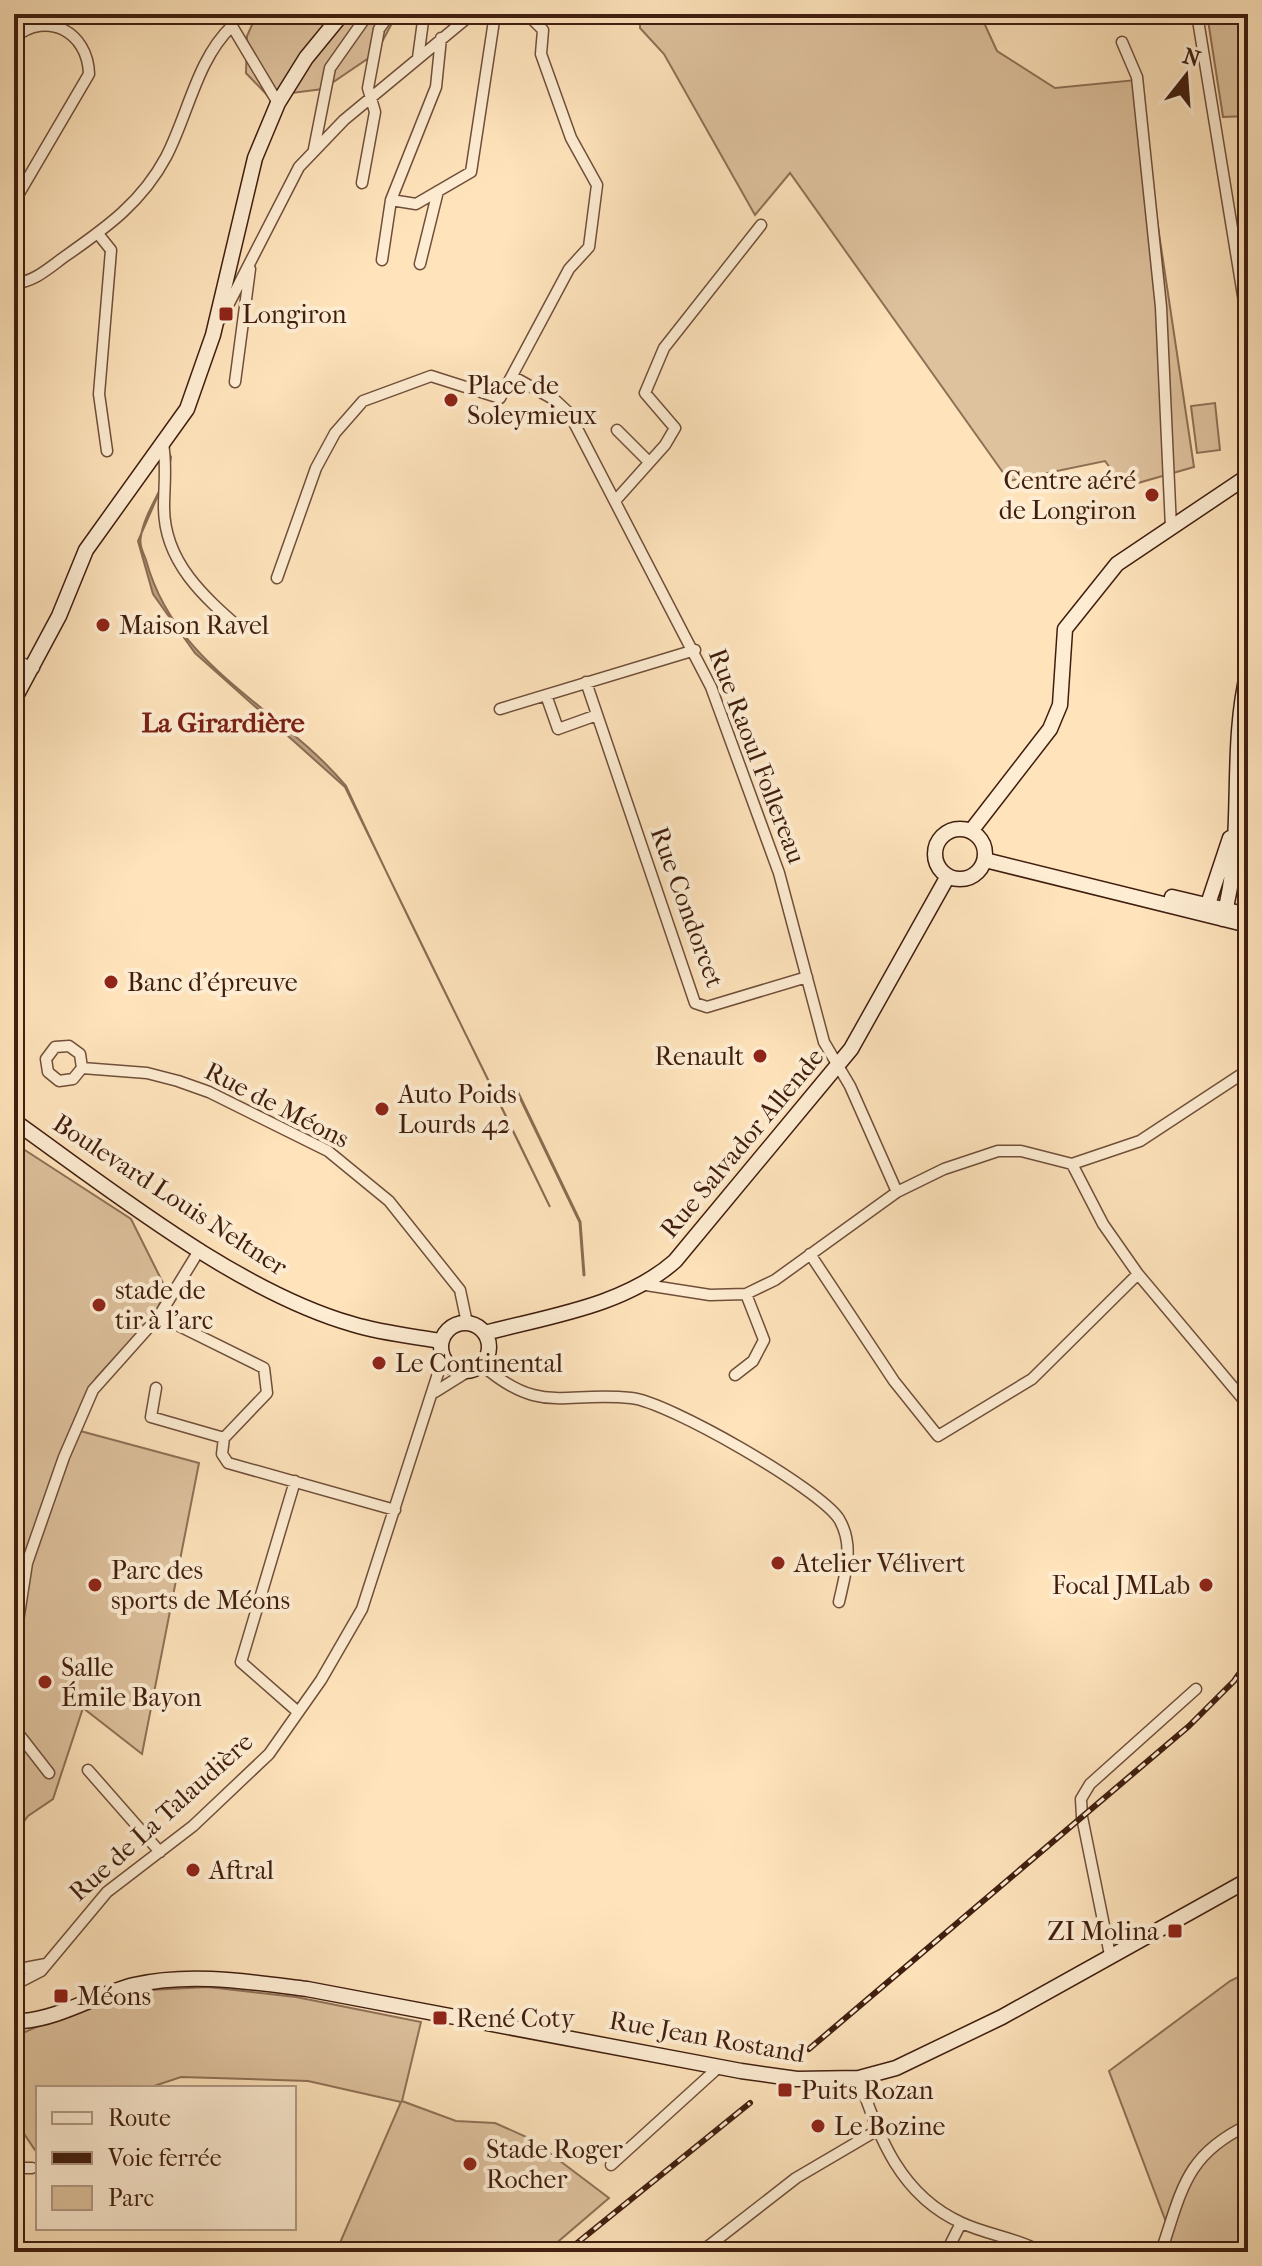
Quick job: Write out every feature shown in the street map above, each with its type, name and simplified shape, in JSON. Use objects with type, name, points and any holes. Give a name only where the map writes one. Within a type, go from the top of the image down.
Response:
[{"type":"street","points":[[223,14],[278,103]]},
{"type":"street","points":[[14,700],[34,668],[86,550],[187,409],[213,335],[240,210],[255,158],[278,103],[306,58],[342,14]]},
{"type":"street","points":[[314,151],[330,68],[368,14]]},
{"type":"street","points":[[362,183],[375,112],[368,88],[379,29],[390,14]]},
{"type":"street","points":[[418,58],[424,14]]},
{"type":"street","points":[[213,335],[299,167],[371,98],[472,14]]},
{"type":"street","points":[[391,200],[416,204],[471,172],[495,14]]},
{"type":"street","points":[[277,578],[316,468],[335,433],[363,401],[431,376],[500,398],[569,269],[589,247],[597,185],[571,138],[541,54],[543,30],[527,14]]},
{"type":"street","points":[[1197,14],[1248,326]]},
{"type":"street","points":[[14,38],[38,25],[58,26],[73,34],[84,48],[89,74],[14,202]]},
{"type":"street","points":[[14,283],[29,281],[99,235],[125,212],[165,160],[206,64],[220,38],[232,26]]},
{"type":"street","points":[[382,260],[391,200],[436,87],[441,38]]},
{"type":"street","points":[[1122,42],[1137,77],[1161,307],[1171,528]]},
{"type":"street","points":[[420,264],[438,191]]},
{"type":"street","points":[[615,501],[675,428],[645,393],[664,348],[761,225]]},
{"type":"street","points":[[99,235],[111,250],[99,394],[107,451]]},
{"type":"street","points":[[235,382],[251,259]]},
{"type":"street","name":"Rue Raoul Follereau","points":[[512,376],[555,400],[569,413],[695,650],[779,873],[824,1042],[850,1086],[897,1192]]},
{"type":"street","points":[[617,430],[649,462]]},
{"type":"street","points":[[163,444],[163,509],[173,550],[196,588],[242,630]]},
{"type":"street","points":[[971,831],[1050,729],[1060,705],[1065,629],[1117,564],[1248,476]]},
{"type":"street","points":[[500,709],[695,650]]},
{"type":"street","points":[[14,660],[34,668]]},
{"type":"street","points":[[1225,914],[1232,877],[1240,728],[1248,671]]},
{"type":"street","name":"Rue Condorcet","points":[[586,682],[695,1003],[707,1007],[807,977]]},
{"type":"street","points":[[546,695],[558,729],[597,715]]},
{"type":"street","points":[[1206,910],[1235,823]]},
{"type":"street","points":[[955,829],[971,831],[983,843],[985,860],[970,877],[948,876],[941,871],[935,855],[940,838],[955,829]]},
{"type":"street","points":[[985,860],[1225,914],[1248,915]]},
{"type":"street","name":"Rue Salvador Allende","points":[[485,1333],[646,1285],[706,1227],[851,1049],[948,876]]},
{"type":"street","points":[[1225,914],[1248,925]]},
{"type":"street","name":"Rue de Méons","points":[[82,1068],[147,1073],[178,1081],[209,1092],[328,1151],[389,1201],[462,1292],[467,1323]]},
{"type":"street","points":[[646,1285],[710,1295],[746,1294],[775,1280],[897,1192],[944,1169],[998,1151],[1021,1151],[1072,1164],[1140,1141],[1248,1070]]},
{"type":"street","name":"Boulevard Louis Neltner","points":[[14,1121],[200,1249],[263,1287],[350,1324],[441,1341]]},
{"type":"street","points":[[14,1133],[91,1175]]},
{"type":"street","points":[[1072,1164],[1103,1224],[1138,1274],[1248,1405]]},
{"type":"street","points":[[14,1647],[27,1563],[64,1457],[93,1390],[159,1316],[200,1249]]},
{"type":"street","points":[[810,1254],[894,1381],[938,1436],[1032,1379],[1138,1274]]},
{"type":"street","points":[[735,1375],[753,1361],[764,1340],[746,1294]]},
{"type":"street","points":[[159,1316],[264,1368],[267,1393],[224,1438],[222,1454],[228,1463],[395,1510]]},
{"type":"street","points":[[433,1394],[482,1365],[490,1347],[485,1333],[467,1323],[448,1329],[441,1341],[443,1358],[455,1369],[467,1372]]},
{"type":"street","name":"Rue de La Talaudière","points":[[14,1985],[46,1964],[107,1892],[160,1852],[269,1754],[342,1648],[362,1609],[443,1358]]},
{"type":"street","points":[[482,1365],[513,1390],[538,1397],[631,1398],[668,1408],[790,1477],[816,1495],[839,1519],[849,1545],[839,1602]]},
{"type":"street","points":[[156,1388],[151,1417],[224,1438]]},
{"type":"street","points":[[295,1481],[241,1662],[298,1712]]},
{"type":"street","points":[[1110,1955],[1087,1846],[1081,1799],[1090,1784],[1196,1689]]},
{"type":"street","points":[[14,1728],[49,1773]]},
{"type":"street","points":[[88,1770],[160,1852]]},
{"type":"street","name":"Rue Jean Rostand","points":[[17,2019],[71,1997],[148,1975],[189,1970],[235,1973],[797,2079],[859,2078],[927,2056],[1248,1880]]},
{"type":"street","points":[[14,1970],[46,1964]]},
{"type":"street","points":[[611,2165],[720,2066]]},
{"type":"street","points":[[859,2078],[876,2131],[907,2183],[933,2206],[961,2223],[1024,2242],[1042,2252]]},
{"type":"street","points":[[1161,2252],[1185,2184],[1199,2157],[1218,2139],[1248,2125]]},
{"type":"street","points":[[701,2252],[796,2178],[876,2131]]},
{"type":"street","points":[[14,2168],[32,2168]]},
{"type":"street","points":[[938,2252],[954,2249],[961,2223]]},
{"type":"green space","points":[[257,14],[397,14],[376,53],[323,89],[268,96],[246,73],[247,36]]},
{"type":"green space","points":[[640,14],[980,14],[997,51],[1055,88],[1136,80],[1194,467],[1124,487],[1105,461],[1009,481],[790,173],[755,215],[664,54],[640,28]]},
{"type":"green space","points":[[1207,14],[1248,14],[1248,116],[1223,117]]},
{"type":"green space","points":[[1215,403],[1220,450],[1197,453],[1191,406]]},
{"type":"green space","name":"Parc des sports de Méons","points":[[14,1143],[131,1219],[165,1287],[157,1312],[96,1378],[73,1429],[199,1463],[142,1754],[83,1708],[53,1799],[28,1816],[14,1835]]},
{"type":"green space","points":[[1248,1972],[1248,2252],[1159,2252],[1166,2222],[1109,2071],[1230,1981]]},
{"type":"green space","points":[[208,1987],[296,1997],[421,2022],[402,2101],[456,2121],[495,2123],[531,2139],[609,2198],[546,2252],[336,2252],[401,2102],[308,2081],[181,2077],[154,2086],[36,2086],[36,2151],[14,2119],[14,2037],[85,2005],[150,1990]]},
{"type":"shaded area","points":[[167,450],[171,457],[163,483]]},
{"type":"shaded area","points":[[163,483],[163,484],[142,532],[146,519]]},
{"type":"shaded area","points":[[142,532],[142,548],[160,597],[180,630],[204,658],[291,732],[346,786],[382,863],[345,787],[195,653],[153,594],[138,541]]},
{"type":"shaded area","points":[[382,863],[462,1027],[421,944]]},
{"type":"shaded area","points":[[462,1027],[525,1154],[550,1207]]},
{"type":"waterway","points":[[517,1091],[580,1222],[584,1275]]},
{"type":"railway","points":[[809,2049],[1189,1726],[1234,1681],[1248,1661]]},
{"type":"railway","points":[[566,2252],[750,2103]]},
{"type":"place","name":"Longiron","points":[[226,314]]},
{"type":"place","name":"Place de Soleymieux","points":[[451,400]]},
{"type":"place","name":"Centre aéré de Longiron","points":[[1152,495]]},
{"type":"place","name":"Maison Ravel","points":[[103,625]]},
{"type":"place","name":"Banc d'épreuve","points":[[111,982]]},
{"type":"place","name":"Renault","points":[[760,1056]]},
{"type":"place","name":"Auto Poids Lourds 42","points":[[382,1109]]},
{"type":"place","name":"stade de tir à l'arc","points":[[99,1305]]},
{"type":"place","name":"Le Continental","points":[[379,1363]]},
{"type":"place","name":"Atelier Vélivert","points":[[778,1563]]},
{"type":"place","name":"Parc des sports de Méons","points":[[95,1585]]},
{"type":"place","name":"Focal JMLab","points":[[1206,1585]]},
{"type":"place","name":"Salle Émile Bayon","points":[[45,1682]]},
{"type":"place","name":"Aftral","points":[[193,1870]]},
{"type":"place","name":"ZI Molina","points":[[1175,1931]]},
{"type":"place","name":"Méons","points":[[61,1996]]},
{"type":"place","name":"René Coty","points":[[440,2018]]},
{"type":"place","name":"Puits Rozan","points":[[785,2090]]},
{"type":"place","name":"Le Bozine","points":[[818,2126]]},
{"type":"place","name":"Stade Roger Rocher","points":[[470,2164]]},
{"type":"district","name":"La Girardière","points":[[223,722]]}]
